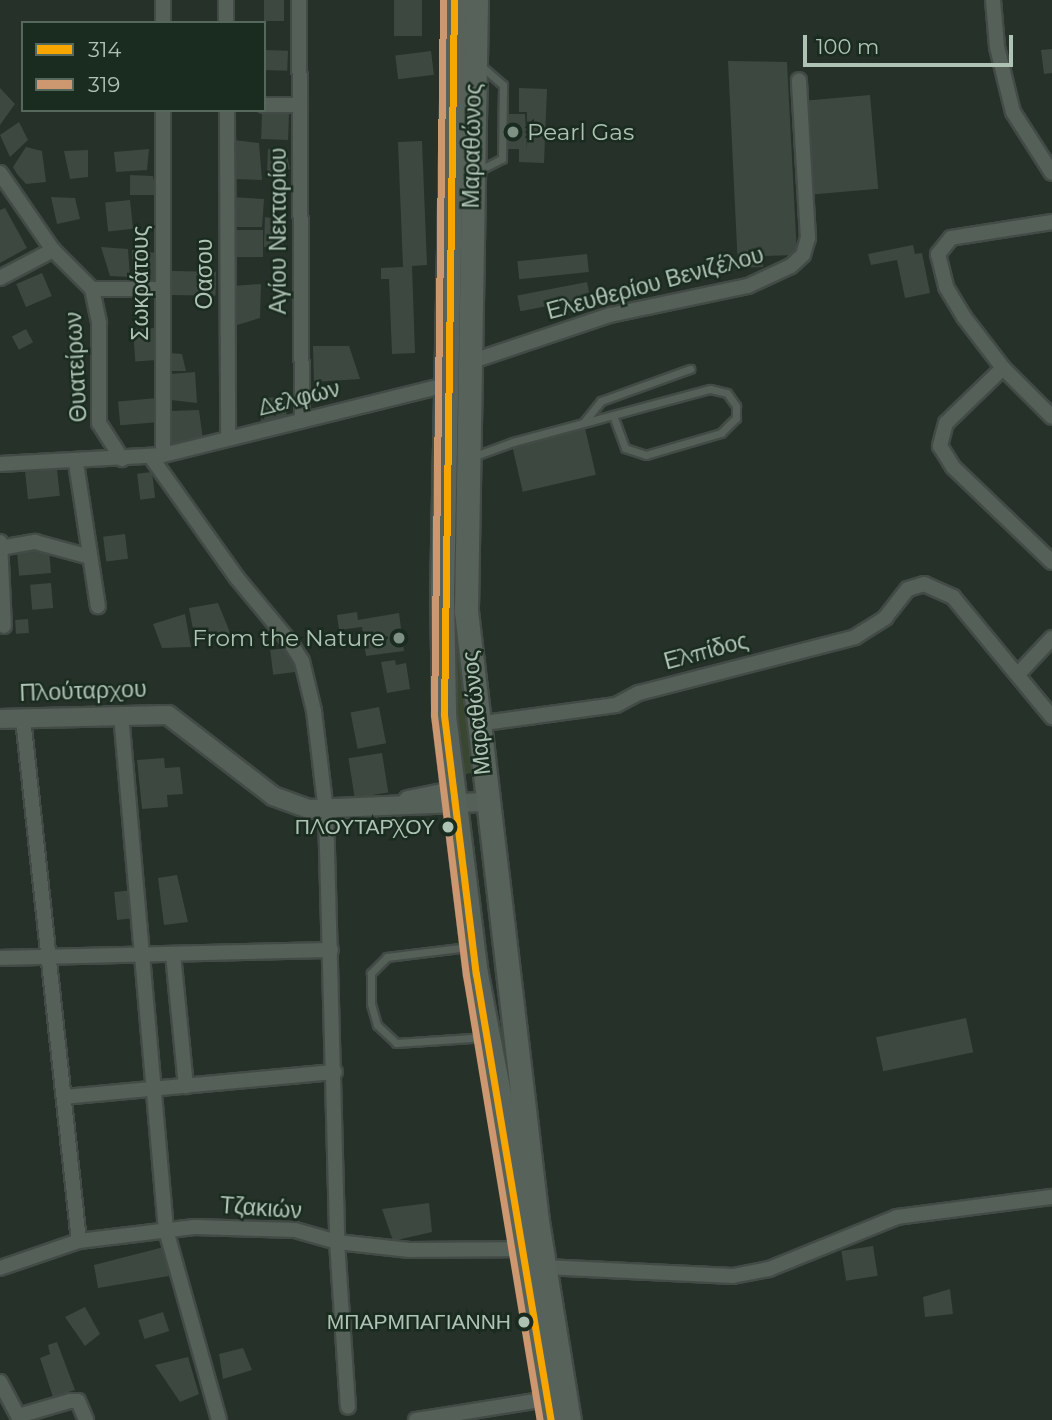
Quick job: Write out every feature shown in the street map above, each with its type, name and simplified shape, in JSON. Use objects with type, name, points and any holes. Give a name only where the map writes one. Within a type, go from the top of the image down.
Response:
[{"type":"main road","name":"Μαραθώνος","points":[[454,0],[442,657],[464,800],[516,1045],[544,1267],[569,1420]]},
{"type":"main road","name":"Μαραθώνος","points":[[475,0],[464,582],[477,723],[464,800],[472,946],[549,1410]]},
{"type":"street","points":[[163,0],[163,21]]},
{"type":"street","points":[[226,0],[226,21]]},
{"type":"street","name":"Αγίου Νεκταρίου","points":[[299,0],[302,420]]},
{"type":"street","points":[[993,0],[999,58],[1013,113],[1051,172]]},
{"type":"street","name":"Ελευθερίου Βενιζέλου","points":[[467,363],[610,315],[748,286],[791,266],[803,255],[808,238],[799,80]]},
{"type":"street","points":[[266,105],[300,105]]},
{"type":"street","name":"Σωκράτους","points":[[157,456],[163,289],[163,112]]},
{"type":"street","name":"Οασου","points":[[227,112],[228,438]]},
{"type":"street","name":"Θυατείρων","points":[[0,173],[53,250],[92,289],[99,323],[99,423],[122,459]]},
{"type":"street","points":[[1052,222],[951,238],[938,254],[946,287],[1003,368],[1052,417]]},
{"type":"street","points":[[0,278],[53,250]]},
{"type":"street","points":[[92,289],[163,289]]},
{"type":"street","points":[[1003,368],[946,423],[940,446],[953,467],[1052,562]]},
{"type":"street","name":"Δελφών","points":[[0,464],[76,463],[157,456],[445,385]]},
{"type":"street","points":[[157,456],[302,662],[326,811],[335,1072],[337,1242],[348,1407]]},
{"type":"street","points":[[76,463],[98,606]]},
{"type":"street","points":[[0,542],[4,626]]},
{"type":"street","points":[[0,548],[35,542],[90,557]]},
{"type":"street","name":"Ελπίδος","points":[[477,723],[616,705],[639,693],[855,637],[880,623],[908,589],[929,584],[949,592],[1018,673]]},
{"type":"street","points":[[1052,638],[1018,673],[1052,717]]},
{"type":"street","points":[[121,714],[166,1230],[219,1420]]},
{"type":"street","name":"Πλούταρχου","points":[[0,719],[121,714],[175,718],[273,796],[326,811],[464,800]]},
{"type":"street","points":[[23,718],[79,1241]]},
{"type":"street","points":[[0,958],[331,950]]},
{"type":"street","points":[[173,954],[186,1086]]},
{"type":"street","points":[[64,1097],[335,1072]]},
{"type":"street","points":[[544,1267],[678,1276],[752,1273],[897,1217],[1052,1197]]},
{"type":"street","name":"Τζακιών","points":[[0,1268],[79,1241],[166,1230],[296,1230],[337,1242],[410,1250],[523,1249]]},
{"type":"street","points":[[0,1382],[18,1416],[78,1401],[86,1420]]},
{"type":"street","points":[[416,1420],[549,1410]]},
{"type":"lane","points":[[583,422],[601,401],[690,369]]},
{"type":"lane","points":[[465,460],[583,422],[710,389],[727,393],[736,406],[736,418],[721,433],[646,455],[625,448],[613,415]]},
{"type":"lane","points":[[472,946],[387,957],[371,972],[370,1004],[377,1025],[397,1043],[487,1037]]},
{"type":"green space","points":[[451,550],[472,757],[471,773],[462,775],[454,726]]},
{"type":"building","points":[[264,0],[284,0],[284,21],[264,21]]},
{"type":"building","points":[[394,0],[422,0],[422,36],[394,36]]},
{"type":"building","points":[[1052,49],[1052,73],[1044,74],[1041,50]]},
{"type":"building","points":[[266,50],[288,51],[287,71],[266,70]]},
{"type":"building","points":[[431,51],[434,75],[398,79],[395,55]]},
{"type":"building","points":[[728,61],[787,62],[797,255],[763,256],[763,267],[738,268]]},
{"type":"building","points":[[0,88],[15,104],[0,125]]},
{"type":"building","points":[[519,88],[547,89],[544,163],[519,162],[519,149],[501,149],[501,114],[525,114],[527,150],[527,112],[519,112]]},
{"type":"building","points":[[870,95],[878,189],[812,194],[804,101]]},
{"type":"building","points":[[262,113],[289,114],[288,140],[261,139]]},
{"type":"building","points":[[19,122],[28,140],[10,157],[0,135]]},
{"type":"building","points":[[234,140],[259,143],[262,180],[232,179]]},
{"type":"building","points":[[422,141],[427,265],[412,266],[415,353],[392,354],[389,279],[381,279],[381,268],[403,267],[398,142]]},
{"type":"building","points":[[26,147],[42,151],[46,182],[26,184],[13,167]]},
{"type":"building","points":[[149,149],[147,170],[116,172],[114,152]]},
{"type":"building","points":[[268,149],[286,151],[290,169],[267,175]]},
{"type":"building","points":[[88,150],[88,177],[70,179],[64,151]]},
{"type":"building","points":[[130,175],[153,176],[157,195],[130,195]]},
{"type":"building","points":[[51,197],[75,198],[80,219],[57,224]]},
{"type":"building","points":[[231,197],[264,199],[262,227],[233,227]]},
{"type":"building","points":[[130,200],[133,229],[108,231],[105,203]]},
{"type":"building","points":[[5,208],[27,248],[0,263],[0,210]]},
{"type":"building","points":[[265,217],[281,220],[283,245],[264,247]]},
{"type":"building","points":[[235,230],[263,230],[263,257],[235,257]]},
{"type":"building","points":[[913,245],[915,254],[922,253],[930,293],[905,298],[897,260],[871,265],[868,254]]},
{"type":"building","points":[[101,247],[128,249],[130,277],[110,276]]},
{"type":"building","points":[[132,250],[157,253],[159,283],[133,284]]},
{"type":"building","points":[[587,254],[589,272],[519,279],[517,261]]},
{"type":"building","points":[[172,271],[216,272],[216,296],[172,295]]},
{"type":"building","points":[[42,273],[52,296],[26,307],[16,284]]},
{"type":"building","points":[[587,282],[590,298],[520,311],[517,296]]},
{"type":"building","points":[[261,284],[260,318],[234,326],[232,286]]},
{"type":"building","points":[[155,328],[157,360],[135,361],[133,330]]},
{"type":"building","points":[[26,329],[33,342],[19,350],[12,337]]},
{"type":"building","points":[[313,346],[349,346],[360,379],[314,382]]},
{"type":"building","points":[[169,353],[182,354],[186,371],[167,371]]},
{"type":"building","points":[[195,372],[197,403],[171,400],[170,374]]},
{"type":"building","points":[[285,397],[287,418],[261,425],[262,398]]},
{"type":"building","points":[[157,398],[159,422],[120,425],[118,401]]},
{"type":"building","points":[[199,410],[203,440],[171,444],[170,411]]},
{"type":"building","points":[[585,428],[596,475],[523,492],[512,445]]},
{"type":"building","points":[[57,469],[60,496],[28,499],[25,472]]},
{"type":"building","points":[[152,472],[155,498],[140,500],[137,474]]},
{"type":"building","points":[[125,534],[128,559],[106,561],[103,537]]},
{"type":"building","points":[[49,550],[51,573],[19,576],[17,553]]},
{"type":"building","points":[[51,583],[53,608],[32,610],[30,585]]},
{"type":"building","points":[[218,603],[231,635],[195,640],[189,608]]},
{"type":"building","points":[[357,612],[358,620],[399,613],[404,651],[366,656],[362,627],[339,630],[337,615]]},
{"type":"building","points":[[185,614],[191,647],[162,648],[153,624]]},
{"type":"building","points":[[28,619],[29,633],[16,634],[15,620]]},
{"type":"building","points":[[294,647],[297,672],[273,675],[270,650]]},
{"type":"building","points":[[395,660],[396,665],[406,663],[410,689],[387,693],[381,662]]},
{"type":"building","points":[[379,707],[386,743],[358,749],[351,713]]},
{"type":"building","points":[[382,753],[388,793],[355,798],[348,758]]},
{"type":"building","points":[[164,758],[165,768],[180,767],[183,794],[167,795],[168,807],[142,809],[137,760]]},
{"type":"building","points":[[177,875],[188,922],[164,925],[158,878]]},
{"type":"building","points":[[134,890],[137,918],[117,920],[114,892]]},
{"type":"building","points":[[966,1018],[973,1052],[883,1071],[876,1037]]},
{"type":"building","points":[[429,1203],[432,1232],[393,1241],[382,1209]]},
{"type":"building","points":[[873,1246],[878,1276],[846,1281],[841,1251]]},
{"type":"building","points":[[164,1247],[169,1276],[98,1288],[94,1265]]},
{"type":"building","points":[[950,1289],[953,1314],[925,1317],[923,1297]]},
{"type":"building","points":[[85,1307],[100,1334],[85,1346],[65,1317]]},
{"type":"building","points":[[163,1312],[169,1331],[144,1339],[138,1320]]},
{"type":"building","points":[[57,1342],[75,1390],[53,1397],[40,1358],[50,1354],[48,1345]]},
{"type":"building","points":[[243,1348],[252,1370],[223,1379],[219,1354]]},
{"type":"building","points":[[188,1357],[199,1394],[180,1402],[155,1365]]},
{"type":"transit line","name":"319","points":[[443,0],[434,715],[466,975],[540,1420]]},
{"type":"transit line","name":"314","points":[[454,0],[444,715],[476,974],[551,1420]]},
{"type":"place","name":"Pearl Gas","points":[[513,132]]},
{"type":"place","name":"From the Nature","points":[[399,638]]},
{"type":"place","name":"ΠΛΟΥΤΑΡΧΟΥ","points":[[448,827]]},
{"type":"place","name":"ΜΠΑΡΜΠΑΓΙΑΝΝΗ","points":[[524,1322]]}]
